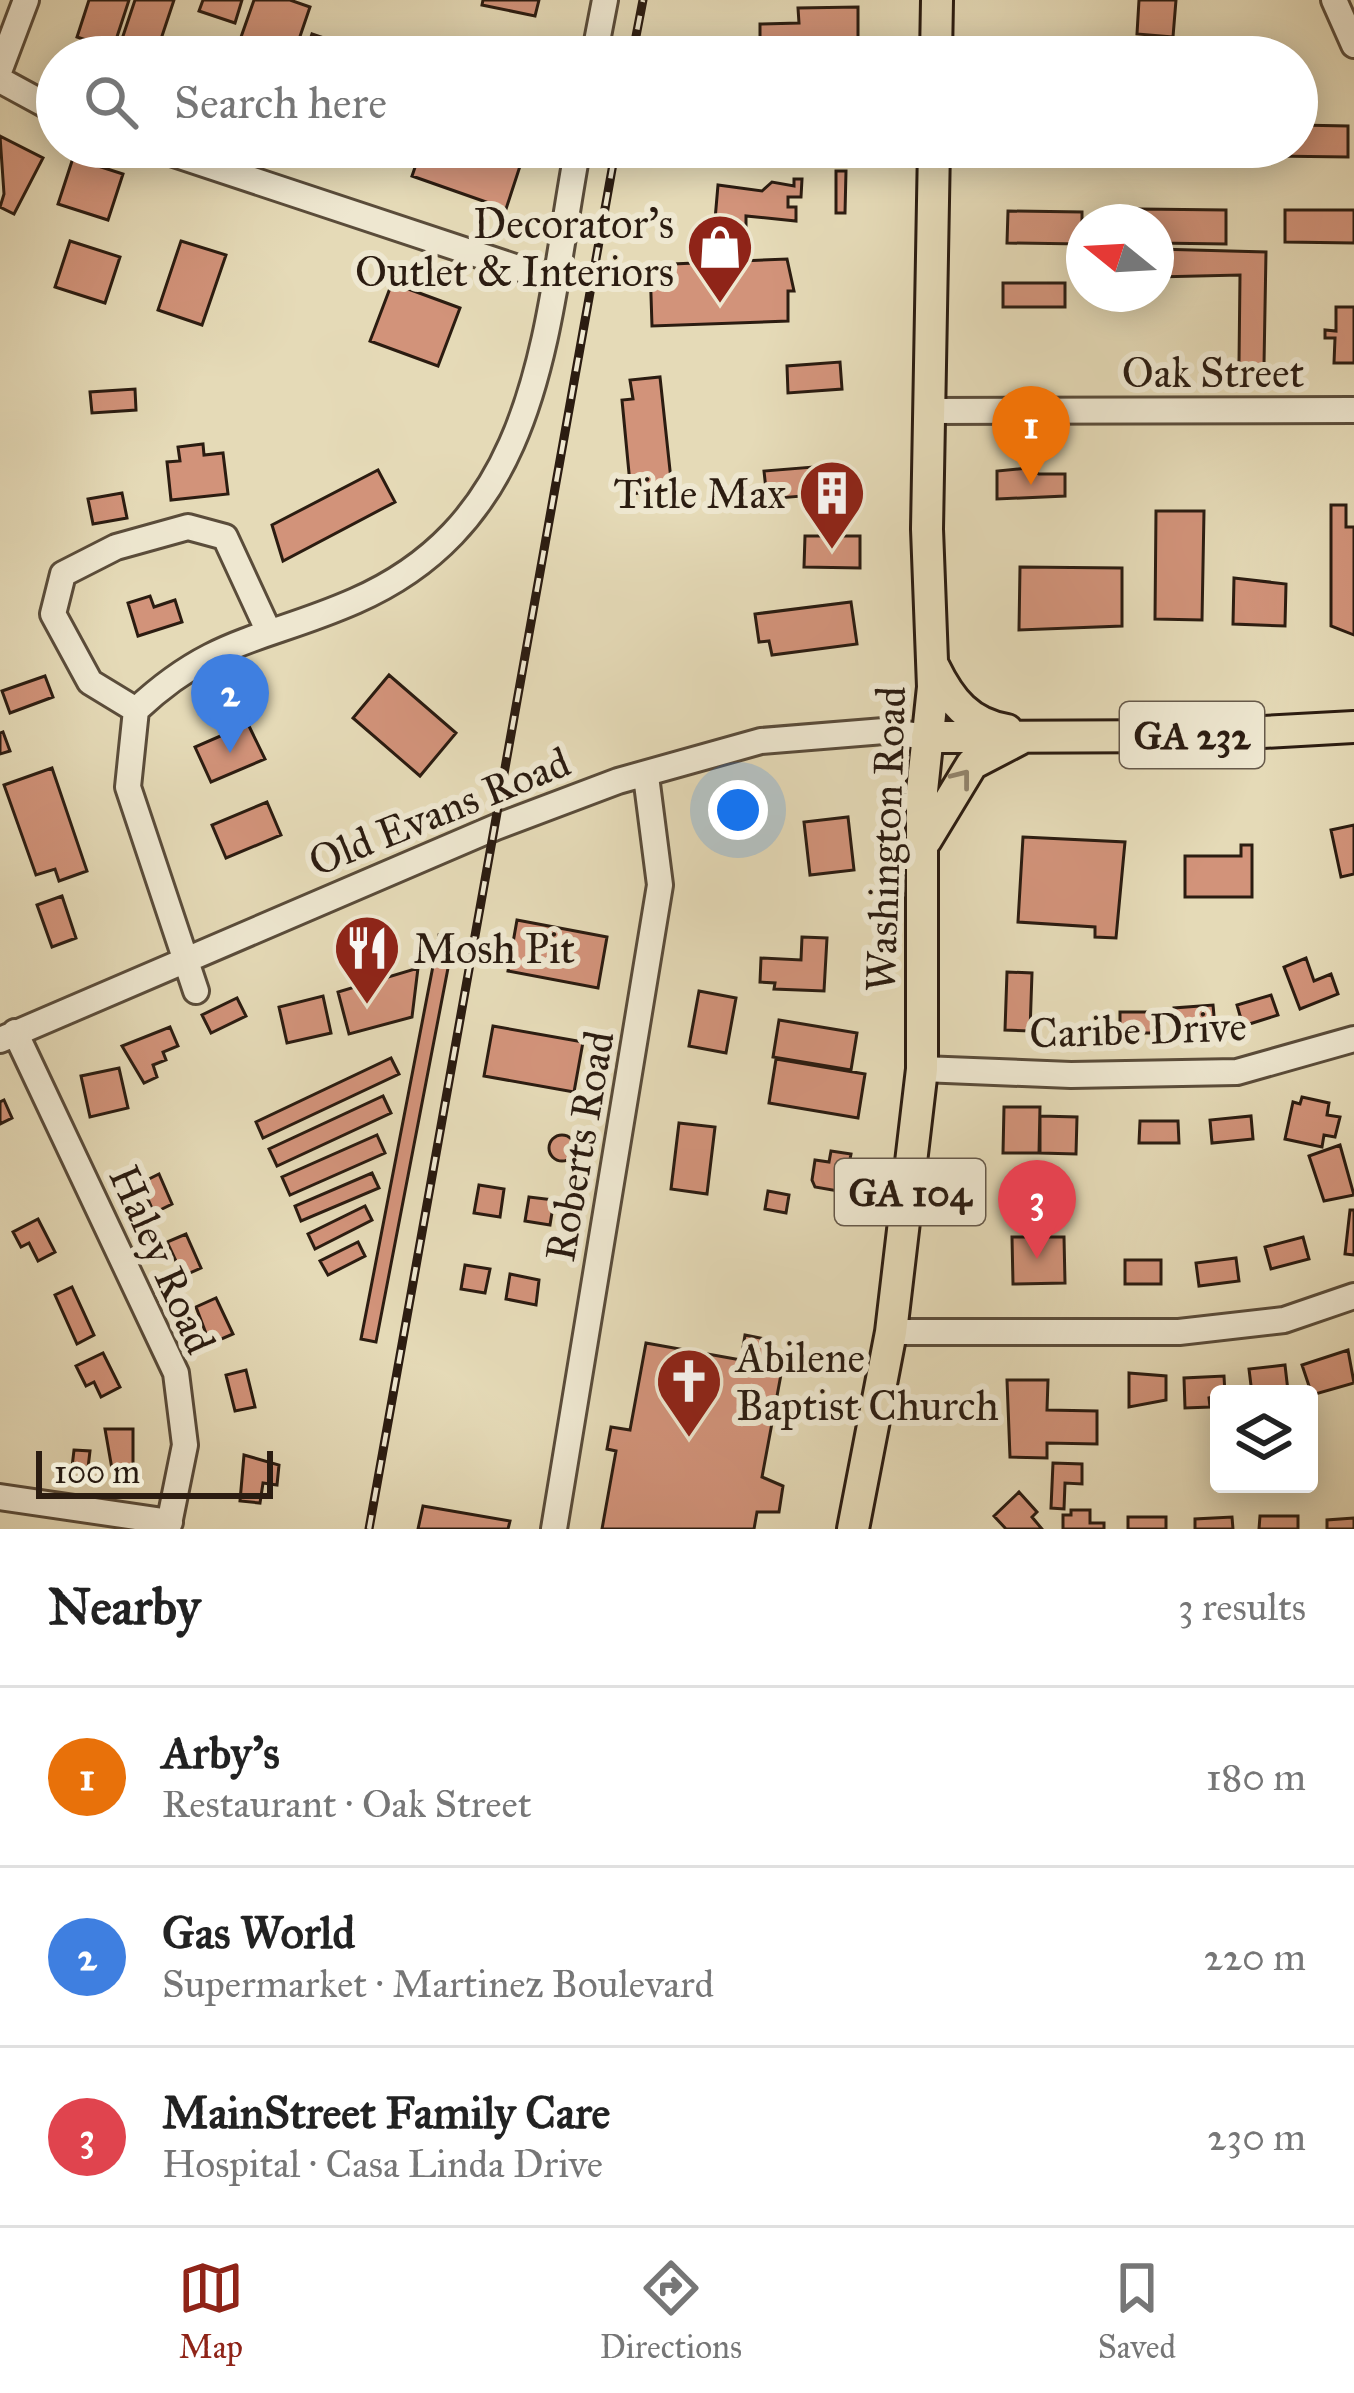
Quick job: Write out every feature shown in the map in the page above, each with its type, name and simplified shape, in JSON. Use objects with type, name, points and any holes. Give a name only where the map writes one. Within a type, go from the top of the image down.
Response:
[{"type":"main road","points":[[936,36],[937,0]]},
{"type":"main road","name":"Washington Road","points":[[853,1529],[891,1332],[922,1070],[921,850],[933,667],[929,411],[934,168]]},
{"type":"main road","points":[[933,667],[947,694],[984,726],[1030,733]]},
{"type":"main road","name":"GA 232","points":[[927,737],[1030,733],[1190,736],[1354,727]]},
{"type":"main road","points":[[921,850],[972,764],[1030,733]]},
{"type":"street","points":[[0,69],[26,0]]},
{"type":"street","points":[[598,36],[604,0]]},
{"type":"street","points":[[1334,0],[1354,45]]},
{"type":"street","points":[[0,80],[36,100]]},
{"type":"street","points":[[216,168],[554,280]]},
{"type":"street","points":[[196,991],[128,788],[136,710],[194,661],[380,589],[433,553],[483,499],[509,458],[530,403],[574,168]]},
{"type":"street","name":"Oak Street","points":[[929,411],[1354,410]]},
{"type":"street","points":[[136,710],[90,682],[53,614],[63,574],[116,547],[188,527],[225,537],[268,630]]},
{"type":"street","name":"Old Evans Road","points":[[8,1036],[553,804],[761,741],[884,731],[927,737]]},
{"type":"street","name":"Roberts Road","points":[[554,1529],[660,887],[646,776]]},
{"type":"street","name":"Haley Road","points":[[8,1036],[176,1373],[185,1445],[169,1526]]},
{"type":"street","name":"Caribe Drive","points":[[922,1070],[1071,1075],[1238,1072],[1354,1039]]},
{"type":"street","points":[[891,1332],[1179,1332],[1284,1320],[1354,1296]]},
{"type":"street","points":[[0,1497],[169,1526]]},
{"type":"building","points":[[89,0],[129,0],[117,36],[77,36]]},
{"type":"building","points":[[135,0],[174,0],[162,36],[123,36]]},
{"type":"building","points":[[203,0],[242,0],[235,23],[199,11]]},
{"type":"building","points":[[254,0],[290,0],[310,7],[300,36],[241,36]]},
{"type":"building","points":[[483,0],[539,0],[535,16],[482,5]]},
{"type":"building","points":[[1139,0],[1176,0],[1173,36],[1137,34]]},
{"type":"building","points":[[858,7],[858,36],[760,36],[760,24],[799,23],[798,8]]},
{"type":"building","points":[[1318,125],[1348,126],[1348,157],[1318,157]]},
{"type":"building","points":[[0,136],[36,154],[38,168],[14,214],[0,207],[4,194]]},
{"type":"building","points":[[70,168],[104,168],[123,174],[108,220],[58,204]]},
{"type":"building","points":[[415,168],[519,168],[506,209],[412,176]]},
{"type":"building","points":[[836,171],[846,171],[845,213],[836,213]]},
{"type":"building","points":[[794,179],[802,179],[801,197],[788,197],[788,207],[796,207],[796,221],[746,216],[746,231],[714,231],[718,185],[762,191],[772,182],[794,186]]},
{"type":"building","points":[[1174,209],[1226,210],[1226,244],[1174,243]]},
{"type":"building","points":[[1285,210],[1354,210],[1354,243],[1285,242]]},
{"type":"building","points":[[1008,211],[1066,212],[1066,244],[1007,243]]},
{"type":"building","points":[[70,241],[120,257],[105,303],[55,287]]},
{"type":"building","points":[[181,241],[226,255],[202,325],[158,310]]},
{"type":"building","points":[[1174,249],[1266,252],[1264,365],[1239,364],[1240,275],[1174,277]]},
{"type":"building","name":"Decorator's Outlet & Interiors","points":[[787,259],[794,291],[788,291],[788,321],[652,326],[650,265]]},
{"type":"building","points":[[392,283],[460,308],[438,366],[370,341]]},
{"type":"building","points":[[1003,283],[1065,283],[1065,307],[1003,307]]},
{"type":"building","points":[[1336,307],[1354,307],[1354,363],[1334,363],[1335,338],[1325,338],[1325,330],[1336,331]]},
{"type":"building","points":[[840,362],[842,389],[788,393],[787,366]]},
{"type":"building","points":[[660,377],[672,489],[631,494],[622,400],[633,399],[630,380]]},
{"type":"building","points":[[135,389],[136,410],[92,413],[90,392]]},
{"type":"building","points":[[203,444],[204,455],[223,453],[228,494],[171,500],[167,462],[180,461],[178,447]]},
{"type":"building","points":[[813,467],[815,495],[767,499],[764,471]]},
{"type":"building","points":[[1028,468],[1039,474],[1065,474],[1065,496],[997,499],[997,471]]},
{"type":"building","points":[[378,470],[395,502],[283,561],[272,525]]},
{"type":"building","points":[[122,493],[127,518],[93,524],[88,499]]},
{"type":"building","points":[[1331,505],[1346,505],[1346,527],[1354,527],[1354,635],[1331,626]]},
{"type":"building","points":[[1156,511],[1204,511],[1202,620],[1155,619]]},
{"type":"building","name":"Title Max","points":[[805,536],[860,536],[860,568],[804,567]]},
{"type":"building","points":[[1020,567],[1122,568],[1122,626],[1019,630]]},
{"type":"building","points":[[1234,578],[1286,584],[1285,626],[1233,624]]},
{"type":"building","points":[[150,596],[154,607],[175,600],[182,622],[138,636],[128,603]]},
{"type":"building","points":[[851,602],[857,644],[772,655],[769,641],[759,642],[755,614]]},
{"type":"building","points":[[389,675],[456,733],[420,776],[353,718]]},
{"type":"building","points":[[45,676],[53,697],[10,713],[2,691]]},
{"type":"building","points":[[248,724],[265,759],[211,782],[195,747]]},
{"type":"building","points":[[0,733],[10,751],[0,754]]},
{"type":"building","points":[[52,768],[87,871],[59,881],[55,869],[36,875],[4,785]]},
{"type":"building","points":[[267,802],[281,835],[226,858],[212,825]]},
{"type":"building","points":[[848,817],[854,870],[810,875],[804,822]]},
{"type":"building","points":[[1354,825],[1354,874],[1341,877],[1331,830]]},
{"type":"building","points":[[1023,837],[1125,842],[1116,938],[1095,937],[1095,927],[1018,922]]},
{"type":"building","points":[[1241,845],[1252,845],[1252,897],[1185,897],[1185,856],[1241,856]]},
{"type":"building","points":[[62,896],[76,938],[52,947],[37,905]]},
{"type":"building","points":[[517,920],[607,937],[598,988],[508,971]]},
{"type":"building","points":[[439,935],[454,937],[376,1342],[361,1339]]},
{"type":"building","points":[[802,937],[827,938],[824,991],[774,989],[775,983],[760,982],[761,958],[801,960]]},
{"type":"building","points":[[1306,958],[1314,981],[1331,974],[1338,994],[1300,1009],[1284,967]]},
{"type":"building","points":[[418,968],[412,1017],[349,1034],[338,992]]},
{"type":"building","points":[[1007,972],[1032,973],[1030,1031],[1005,1030]]},
{"type":"building","points":[[699,991],[736,998],[726,1053],[689,1046]]},
{"type":"building","points":[[1271,995],[1278,1015],[1243,1026],[1237,1005]]},
{"type":"building","points":[[323,996],[331,1033],[287,1043],[279,1007]]},
{"type":"building","points":[[237,998],[246,1016],[211,1033],[202,1015]]},
{"type":"building","points":[[1213,1005],[1215,1027],[1176,1030],[1174,1008]]},
{"type":"building","points":[[1120,1012],[1156,1012],[1156,1033],[1120,1033]]},
{"type":"building","points":[[779,1020],[857,1033],[851,1070],[773,1057]]},
{"type":"building","points":[[493,1026],[583,1042],[574,1092],[484,1076]]},
{"type":"building","points":[[170,1027],[178,1046],[163,1052],[166,1060],[153,1065],[157,1077],[144,1083],[122,1046]]},
{"type":"building","points":[[391,1058],[399,1074],[263,1138],[256,1122]]},
{"type":"building","points":[[776,1059],[865,1074],[858,1118],[769,1103]]},
{"type":"building","points":[[119,1068],[128,1108],[90,1117],[81,1076]]},
{"type":"building","points":[[383,1096],[391,1113],[277,1166],[269,1149]]},
{"type":"building","points":[[1302,1097],[1329,1103],[1327,1115],[1340,1117],[1335,1137],[1324,1135],[1322,1147],[1285,1139],[1293,1102],[1300,1104]]},
{"type":"building","points":[[4,1100],[12,1118],[0,1124],[0,1102]]},
{"type":"building","points":[[1004,1107],[1040,1107],[1039,1153],[1003,1153]]},
{"type":"building","points":[[1040,1116],[1077,1117],[1076,1154],[1040,1153]]},
{"type":"building","points":[[1251,1116],[1253,1139],[1212,1143],[1210,1120]]},
{"type":"building","points":[[1140,1121],[1178,1121],[1179,1143],[1139,1143]]},
{"type":"building","points":[[679,1123],[715,1127],[707,1194],[671,1189]]},
{"type":"building","points":[[377,1135],[385,1153],[290,1195],[282,1177]]},
{"type":"building","points":[[562,1135],[575,1148],[562,1161],[549,1148]]},
{"type":"building","points":[[1340,1145],[1354,1195],[1324,1201],[1309,1156]]},
{"type":"building","points":[[831,1151],[851,1154],[844,1192],[815,1187],[812,1180],[815,1160],[829,1162]]},
{"type":"building","points":[[372,1173],[379,1188],[301,1221],[295,1206]]},
{"type":"building","points":[[159,1174],[172,1204],[154,1213],[141,1183]]},
{"type":"building","points":[[479,1185],[504,1189],[500,1217],[474,1213]]},
{"type":"building","points":[[768,1191],[789,1195],[786,1213],[765,1209]]},
{"type":"building","points":[[529,1197],[554,1200],[550,1225],[525,1221]]},
{"type":"building","points":[[365,1206],[372,1220],[315,1249],[308,1234]]},
{"type":"building","points":[[1350,1210],[1354,1210],[1354,1255],[1345,1254]]},
{"type":"building","points":[[38,1219],[55,1252],[38,1261],[29,1243],[21,1247],[13,1232]]},
{"type":"building","points":[[186,1234],[201,1268],[183,1276],[167,1242]]},
{"type":"building","points":[[1012,1237],[1064,1237],[1065,1283],[1013,1284]]},
{"type":"building","points":[[1303,1237],[1309,1259],[1271,1269],[1265,1247]]},
{"type":"building","points":[[358,1242],[365,1256],[328,1275],[320,1261]]},
{"type":"building","points":[[1236,1258],[1239,1281],[1199,1286],[1196,1263]]},
{"type":"building","points":[[1125,1260],[1161,1260],[1161,1284],[1125,1284]]},
{"type":"building","points":[[465,1265],[490,1269],[485,1293],[461,1289]]},
{"type":"building","points":[[510,1274],[539,1280],[536,1305],[506,1299]]},
{"type":"building","points":[[72,1287],[94,1335],[77,1344],[55,1295]]},
{"type":"building","points":[[216,1298],[233,1334],[210,1344],[196,1307]]},
{"type":"building","name":"Abilene Baptist Church","points":[[745,1335],[770,1340],[765,1366],[782,1369],[762,1477],[783,1486],[779,1512],[757,1512],[754,1529],[602,1529],[616,1451],[607,1449],[611,1427],[630,1430],[646,1343],[741,1360]]},
{"type":"building","points":[[1348,1350],[1354,1383],[1318,1393],[1318,1385],[1309,1385],[1302,1365]]},
{"type":"building","points":[[103,1353],[120,1387],[101,1397],[94,1382],[86,1386],[76,1366]]},
{"type":"building","points":[[1285,1365],[1287,1385],[1251,1385],[1249,1369]]},
{"type":"building","points":[[246,1370],[255,1407],[235,1411],[226,1375]]},
{"type":"building","points":[[1129,1373],[1166,1376],[1166,1400],[1129,1407]]},
{"type":"building","points":[[1224,1376],[1224,1385],[1210,1385],[1210,1407],[1185,1408],[1184,1378]]},
{"type":"building","points":[[1007,1380],[1048,1380],[1047,1410],[1097,1411],[1097,1444],[1047,1443],[1047,1458],[1010,1457]]},
{"type":"building","points":[[105,1429],[133,1429],[133,1469],[112,1469]]},
{"type":"building","points":[[74,1450],[90,1451],[88,1468],[72,1467]]},
{"type":"building","points":[[244,1455],[279,1465],[277,1485],[263,1483],[260,1503],[240,1501]]},
{"type":"building","points":[[1053,1463],[1082,1464],[1082,1484],[1065,1483],[1064,1509],[1051,1508]]},
{"type":"building","points":[[1019,1492],[1037,1512],[1032,1517],[1042,1529],[1006,1529],[994,1516]]},
{"type":"building","points":[[423,1506],[510,1521],[508,1529],[418,1529]]},
{"type":"building","points":[[1071,1510],[1090,1510],[1090,1523],[1104,1523],[1104,1529],[1063,1529],[1063,1515],[1071,1515]]},
{"type":"building","points":[[1260,1516],[1298,1516],[1298,1529],[1259,1529]]},
{"type":"building","points":[[1128,1517],[1166,1517],[1166,1529],[1128,1529]]},
{"type":"building","points":[[1232,1517],[1233,1529],[1195,1529],[1195,1519]]},
{"type":"building","points":[[1354,1518],[1354,1529],[1327,1529],[1327,1520]]},
{"type":"railway","points":[[636,36],[643,0]]},
{"type":"railway","points":[[369,1529],[612,168]]},
{"type":"place","name":"Decorator's Outlet & Interiors","points":[[720,306]]},
{"type":"place","name":"Arby's","points":[[1031,485]]},
{"type":"place","name":"Title Max","points":[[832,552]]},
{"type":"place","name":"Gas World","points":[[230,753]]},
{"type":"place","name":"Mosh Pit","points":[[367,1007]]},
{"type":"place","name":"MainStreet Family Care","points":[[1037,1259]]},
{"type":"place","name":"Abilene Baptist Church","points":[[689,1440]]}]
